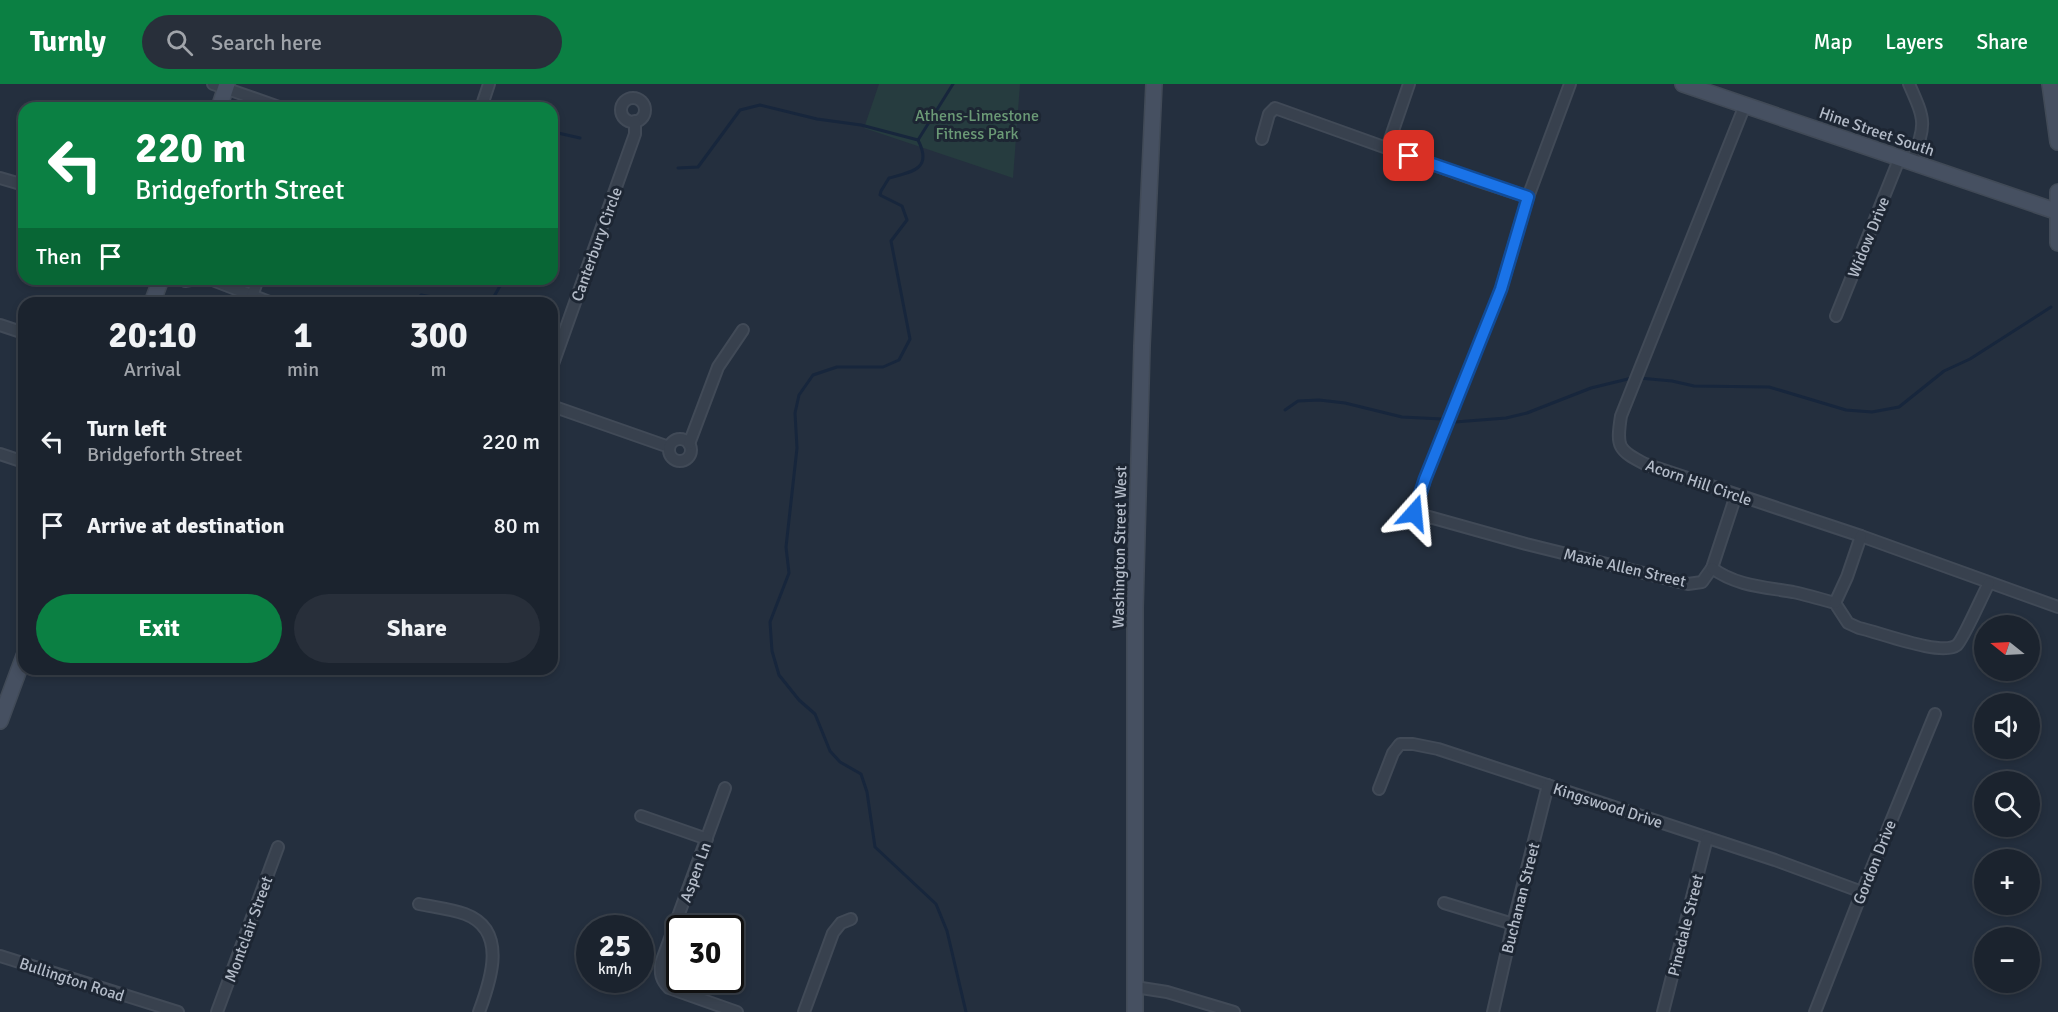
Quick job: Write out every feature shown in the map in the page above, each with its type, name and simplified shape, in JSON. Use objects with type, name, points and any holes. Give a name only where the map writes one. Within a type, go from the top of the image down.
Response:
[{"type":"street","points":[[483,102],[489,84]]},
{"type":"street","name":"Washington Street West","points":[[1135,1012],[1135,609],[1142,358],[1154,84]]},
{"type":"street","points":[[1387,148],[1409,84]]},
{"type":"street","points":[[1262,139],[1269,114],[1275,108],[1528,197],[1570,84]]},
{"type":"street","name":"Hine Street South","points":[[1683,84],[2058,212]]},
{"type":"street","name":"Widow Drive","points":[[1836,316],[1924,124],[1910,84]]},
{"type":"street","points":[[2050,84],[2057,121],[2058,142]]},
{"type":"street","points":[[220,102],[222,85],[266,102]]},
{"type":"street","name":"Acorn Hill Circle","points":[[1745,105],[1621,416],[1619,442],[1624,453],[1645,464],[1861,536],[2058,607]]},
{"type":"street","name":"Canterbury Circle","points":[[558,350],[635,134],[635,121]]},
{"type":"street","points":[[0,178],[18,183]]},
{"type":"street","points":[[2058,192],[2058,243]]},
{"type":"street","name":"Maxie Allen Street","points":[[1528,197],[1501,289],[1425,479],[1414,513],[1688,584],[1702,582],[1712,568],[1725,578],[1747,585],[1796,592],[1834,603]]},
{"type":"street","points":[[225,285],[255,297]]},
{"type":"street","points":[[252,296],[256,285]]},
{"type":"street","points":[[0,326],[18,331]]},
{"type":"street","points":[[669,447],[671,457],[681,461],[690,455],[689,444],[718,367],[742,330]]},
{"type":"street","points":[[558,408],[669,447]]},
{"type":"street","points":[[669,447],[676,439],[684,439],[689,444]]},
{"type":"street","points":[[0,454],[18,460]]},
{"type":"street","points":[[1712,568],[1736,495]]},
{"type":"street","points":[[1861,536],[1847,577],[1834,603],[1848,623],[1859,628],[1948,650],[1958,644],[1989,583]]},
{"type":"street","points":[[0,721],[18,672]]},
{"type":"street","name":"Gordon Drive","points":[[1815,1012],[1935,714]]},
{"type":"street","name":"Kingswood Drive","points":[[1379,789],[1393,753],[1400,744],[1438,749],[1862,892]]},
{"type":"street","name":"Buchanan Street","points":[[1494,1012],[1513,924],[1548,785]]},
{"type":"street","name":"Aspen Ln","points":[[725,788],[661,963],[657,980],[669,988],[737,1012]]},
{"type":"street","points":[[641,816],[707,839]]},
{"type":"street","name":"Pinedale Street","points":[[1663,1012],[1707,838]]},
{"type":"street","name":"Montclair Street","points":[[217,1012],[278,847]]},
{"type":"street","points":[[1444,903],[1513,924]]},
{"type":"street","points":[[419,904],[463,913],[475,918],[491,938],[493,963],[489,986],[479,1012]]},
{"type":"street","points":[[804,1012],[833,933],[841,923],[851,919]]},
{"type":"street","name":"Bullington Road","points":[[0,956],[178,1012]]},
{"type":"street","points":[[1135,987],[1167,992],[1234,1012]]},
{"type":"green space","name":"Athens-Limestone Fitness Park","points":[[879,84],[1020,84],[1013,178],[864,128]]},
{"type":"waterway","points":[[918,140],[953,84]]},
{"type":"waterway","points":[[678,168],[698,167],[740,110],[760,105],[817,119],[861,125],[918,140],[922,150],[923,157],[918,168],[889,178],[880,195],[902,206],[907,220],[891,241],[910,339],[899,360],[883,367],[837,367],[813,375],[799,395],[795,413],[797,448],[786,547],[789,573],[770,622],[772,651],[779,675],[799,700],[815,714],[830,751],[840,762],[861,774],[867,792],[875,847],[936,904],[947,931],[966,1012]]},
{"type":"waterway","points":[[558,133],[580,138]]},
{"type":"waterway","points":[[494,297],[501,285]]},
{"type":"waterway","points":[[419,297],[421,295],[432,297]]},
{"type":"waterway","points":[[1639,378],[1694,386],[1769,387],[1846,410],[1872,412],[1899,407],[1944,371],[1970,359],[2051,307]]},
{"type":"waterway","points":[[1455,422],[1506,418],[1527,413],[1591,388],[1632,378]]},
{"type":"waterway","points":[[1285,410],[1298,401],[1319,400],[1345,403],[1402,417],[1442,419]]},
{"type":"route","points":[[1409,156],[1528,197],[1501,289],[1425,479],[1414,513]]}]
